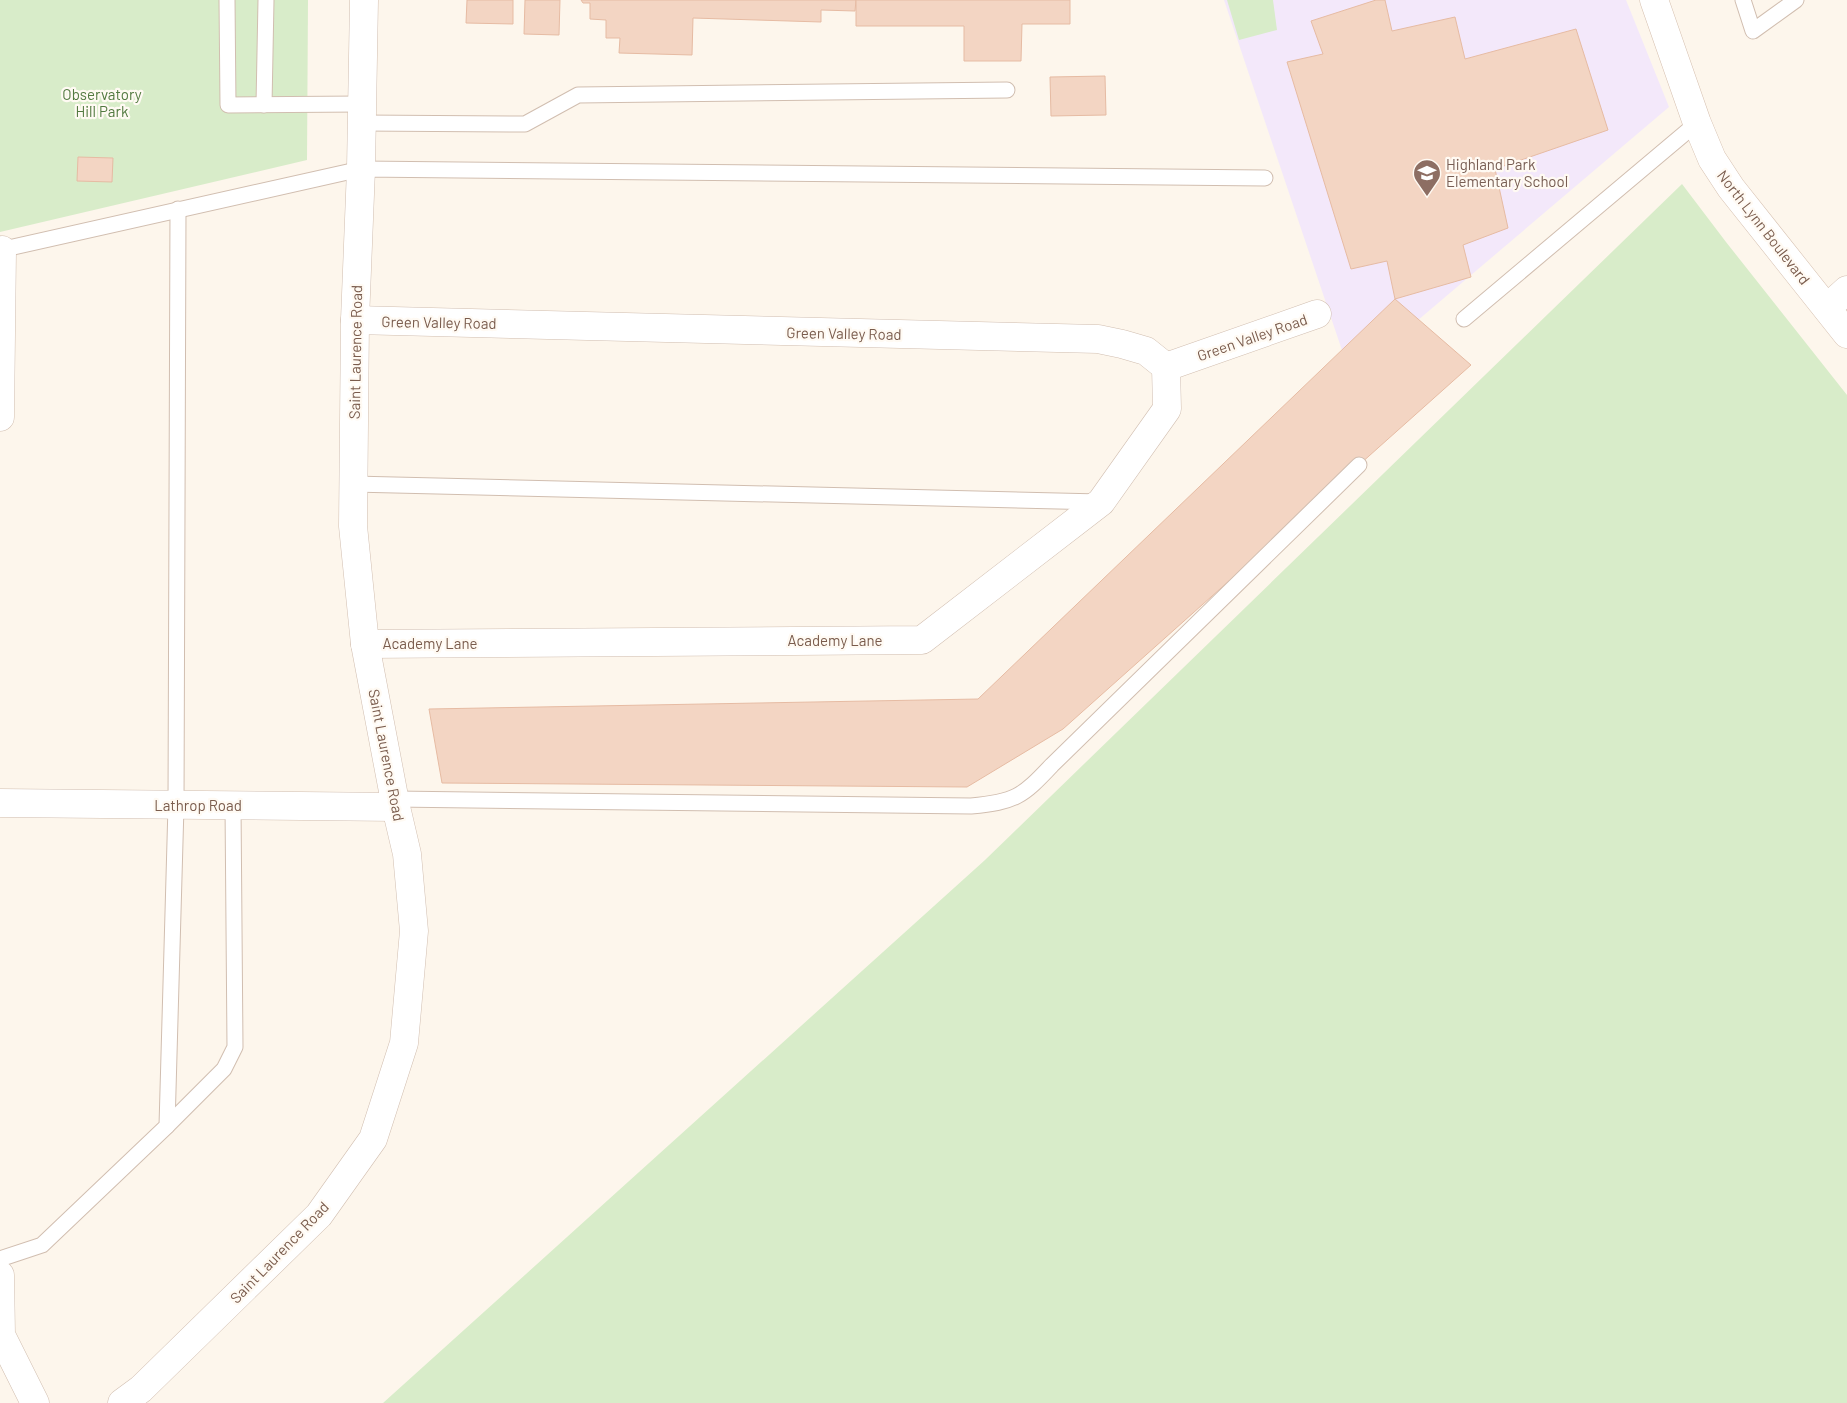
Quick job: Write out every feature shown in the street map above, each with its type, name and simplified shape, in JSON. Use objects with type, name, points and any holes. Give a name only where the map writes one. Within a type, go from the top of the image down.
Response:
[{"type":"street","name":"Saint Laurence Road","points":[[122,1403],[141,1389],[319,1215],[373,1139],[404,1043],[414,931],[407,854],[395,803],[365,644],[353,526],[355,320],[361,168],[364,0]]},
{"type":"street","name":"North Lynn Boulevard","points":[[1654,0],[1696,123],[1712,159],[1731,188],[1847,334]]},
{"type":"street","points":[[0,417],[1,250]]},
{"type":"street","points":[[1827,308],[1847,290]]},
{"type":"street","name":"Green Valley Road","points":[[355,320],[1098,339],[1146,351],[1166,367],[1317,314]]},
{"type":"street","name":"Academy Lane","points":[[365,644],[922,640],[1101,502],[1167,410],[1166,367]]},
{"type":"street","name":"Lathrop Road","points":[[0,803],[176,806],[395,803]]},
{"type":"street","points":[[0,1275],[1,1335],[35,1403]]},
{"type":"lane","points":[[227,0],[228,105],[264,105],[525,124],[578,94],[1006,90]]},
{"type":"lane","points":[[264,105],[266,0]]},
{"type":"lane","points":[[1743,0],[1753,30],[1796,0]]},
{"type":"lane","points":[[1464,319],[1696,123]]},
{"type":"lane","points":[[1,250],[361,168],[1266,178]]},
{"type":"lane","points":[[167,1126],[176,806],[178,209]]},
{"type":"lane","points":[[395,803],[970,806],[1012,800],[1031,788],[1052,765],[1359,465]]},
{"type":"lane","points":[[353,484],[1101,502]]},
{"type":"lane","points":[[0,1259],[42,1245],[224,1069],[235,1047],[233,805]]},
{"type":"shaded area","name":"Highland Park Elementary School","points":[[1224,0],[1626,0],[1669,107],[1351,377]]},
{"type":"green space","name":"Observatory Hill Park","points":[[0,0],[308,0],[307,160],[0,232]]},
{"type":"green space","points":[[1227,0],[1273,0],[1277,30],[1239,40]]},
{"type":"green space","points":[[1682,184],[1847,395],[1847,1403],[383,1403],[985,860]]},
{"type":"building","points":[[467,0],[513,0],[513,24],[466,23]]},
{"type":"building","points":[[525,0],[560,0],[559,35],[524,34]]},
{"type":"building","points":[[581,0],[856,0],[855,11],[821,10],[821,22],[693,18],[692,55],[619,53],[620,38],[606,38],[606,20],[590,19],[590,3],[583,3]]},
{"type":"building","points":[[856,0],[1070,0],[1070,24],[1022,24],[1021,61],[964,61],[964,26],[856,26]]},
{"type":"building","name":"Highland Park Elementary School","points":[[1376,0],[1385,0],[1392,31],[1455,17],[1465,59],[1576,29],[1608,130],[1495,169],[1508,228],[1463,245],[1471,277],[1395,299],[1387,261],[1351,269],[1287,62],[1323,54],[1311,21]]},
{"type":"building","points":[[1105,76],[1106,115],[1051,116],[1050,77]]},
{"type":"building","points":[[78,157],[113,158],[112,182],[77,181]]},
{"type":"building","points":[[1395,299],[1471,365],[1063,729],[967,787],[442,783],[429,709],[978,699]]},
{"type":"place","name":"Highland Park Elementary School","points":[[1427,197]]}]
